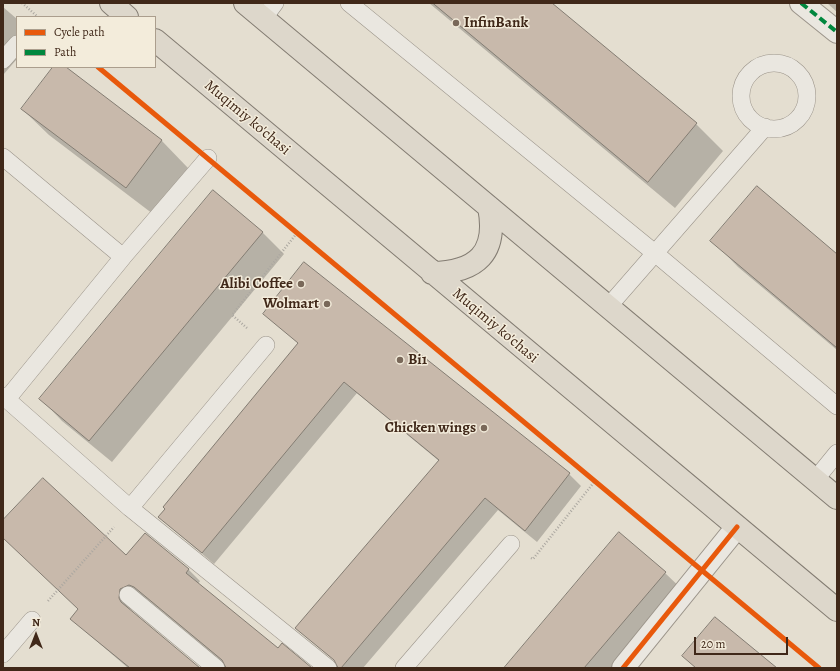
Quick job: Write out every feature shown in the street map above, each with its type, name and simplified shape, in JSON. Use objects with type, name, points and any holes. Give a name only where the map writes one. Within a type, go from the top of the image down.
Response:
[{"type":"main road","points":[[111,3],[126,16]]},
{"type":"main road","points":[[245,3],[269,11],[489,207],[837,498]]},
{"type":"main road","name":"Muqimiy ko'chasi","points":[[156,41],[837,610]]},
{"type":"main road","points":[[432,273],[459,271],[471,265],[481,256],[487,247],[491,235],[489,207]]},
{"type":"street","points":[[801,3],[837,32]]},
{"type":"street","points":[[623,668],[737,527]]},
{"type":"lane","points":[[349,3],[656,254],[837,406]]},
{"type":"lane","points":[[3,60],[16,45]]},
{"type":"lane","points":[[608,307],[765,128],[785,128],[800,118],[807,102],[805,85],[799,66],[780,63],[763,64],[748,74],[741,90],[742,107],[752,121],[765,128]]},
{"type":"lane","points":[[3,158],[123,257]]},
{"type":"lane","points":[[208,158],[5,397],[130,508],[328,668]]},
{"type":"lane","points":[[130,508],[266,345]]},
{"type":"lane","points":[[815,480],[837,453]]},
{"type":"lane","points":[[404,668],[511,544]]},
{"type":"lane","points":[[128,595],[216,668]]},
{"type":"lane","points":[[3,654],[32,620]]},
{"type":"path","points":[[22,3],[37,16]]},
{"type":"path","points":[[99,68],[819,668]]},
{"type":"path","points":[[266,345],[232,315],[297,233]]},
{"type":"path","points":[[511,544],[533,559],[595,481]]},
{"type":"path","points":[[50,599],[130,508]]},
{"type":"building","points":[[433,3],[552,3],[697,123],[648,182]]},
{"type":"building","points":[[52,68],[67,68],[162,140],[126,188],[21,109]]},
{"type":"building","points":[[757,186],[837,254],[837,348],[710,241]]},
{"type":"building","points":[[213,190],[263,232],[89,441],[39,399]]},
{"type":"building","points":[[304,262],[570,473],[525,531],[485,498],[341,668],[338,668],[334,660],[295,628],[439,460],[344,382],[202,553],[158,517],[165,509],[163,507],[298,343],[263,314]]},
{"type":"building","points":[[43,478],[126,555],[145,533],[189,569],[186,573],[278,648],[282,643],[312,668],[226,668],[222,660],[134,587],[129,585],[120,589],[119,598],[121,602],[200,668],[130,668],[70,619],[78,609],[3,538],[3,520]]},
{"type":"building","points":[[619,532],[666,572],[584,668],[504,668]]},
{"type":"building","points":[[715,617],[777,668],[696,668],[682,656]]},
{"type":"marked path","points":[[801,3],[837,32]]},
{"type":"cycle path","points":[[99,68],[819,668]]},
{"type":"cycle path","points":[[623,668],[737,527]]},
{"type":"place","name":"InfinBank","points":[[456,23]]},
{"type":"place","name":"Alibi Coffee","points":[[301,284]]},
{"type":"place","name":"Wolmart","points":[[327,304]]},
{"type":"place","name":"Bi1","points":[[400,360]]},
{"type":"place","name":"Chicken wings","points":[[484,428]]}]
